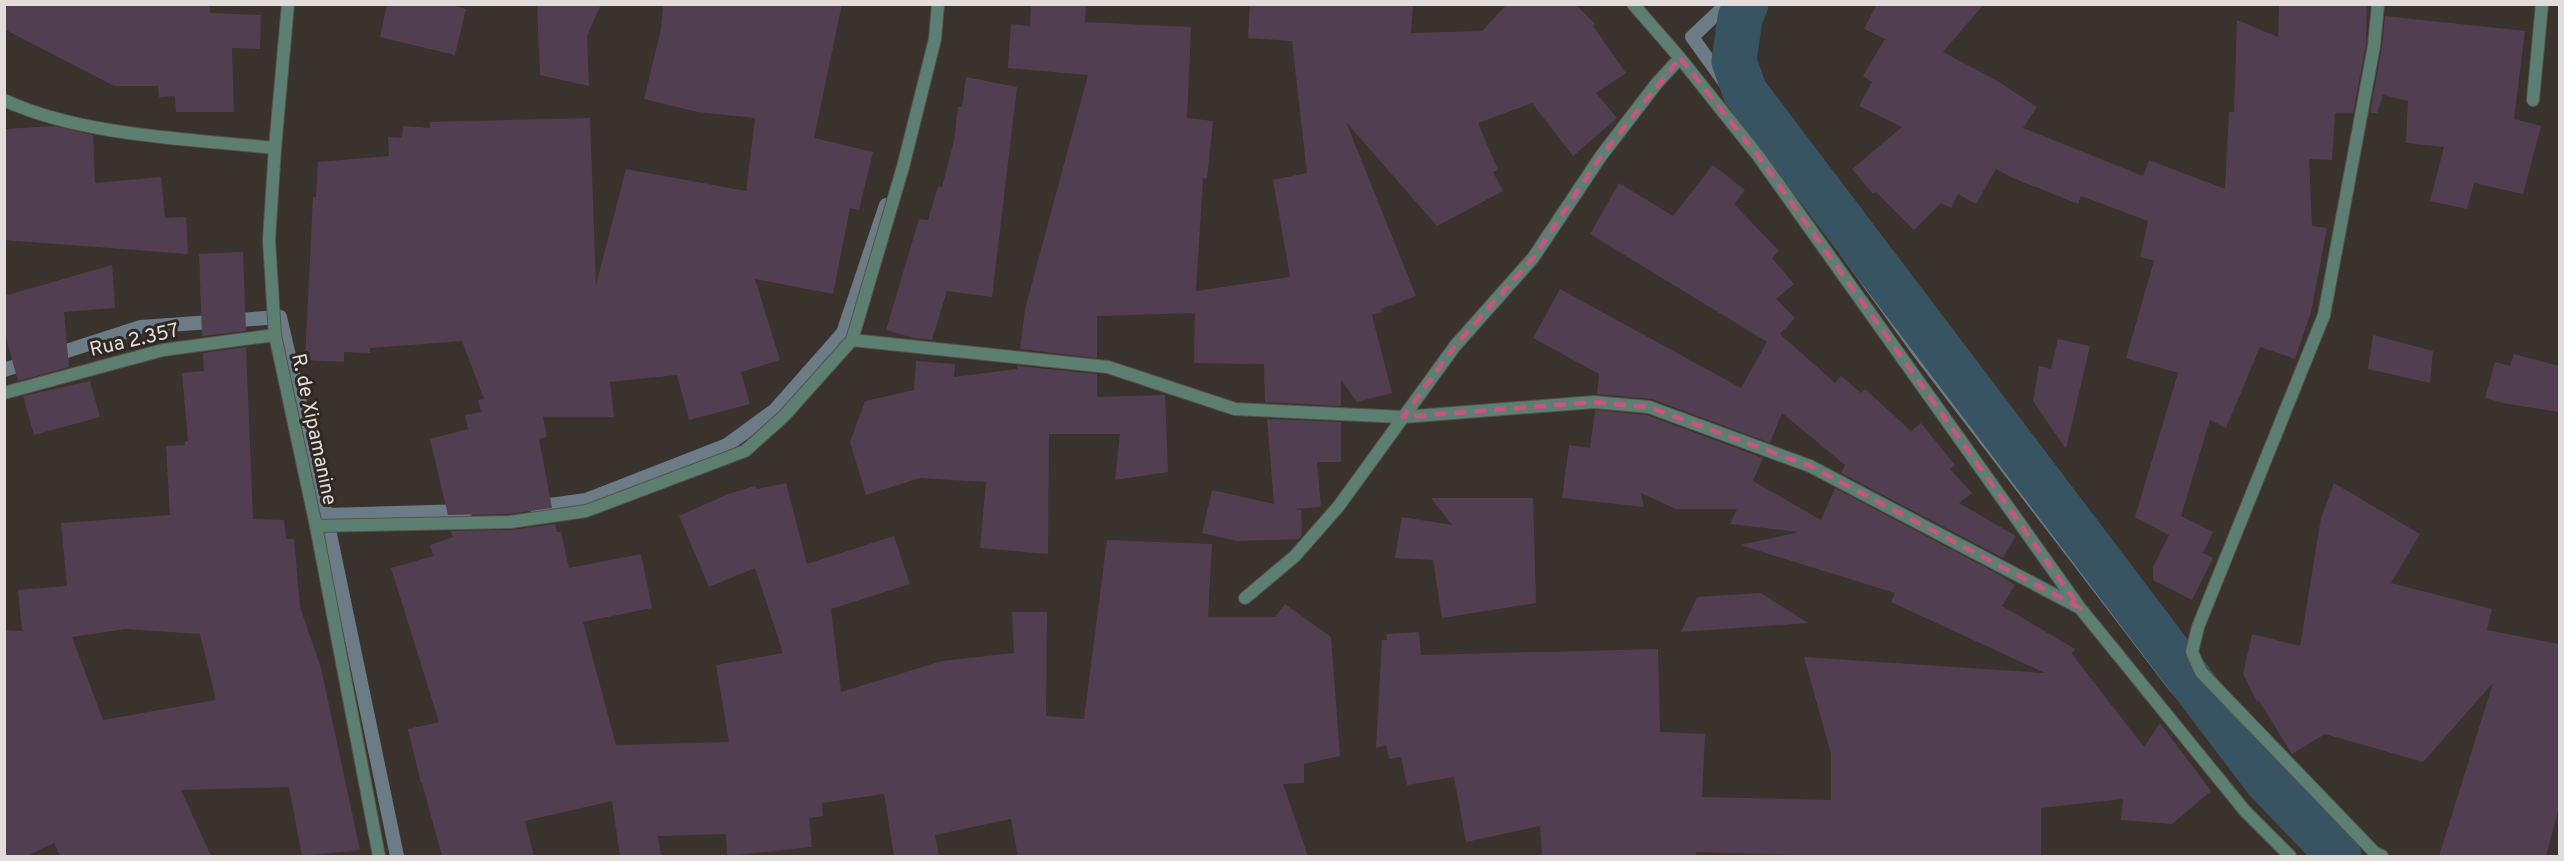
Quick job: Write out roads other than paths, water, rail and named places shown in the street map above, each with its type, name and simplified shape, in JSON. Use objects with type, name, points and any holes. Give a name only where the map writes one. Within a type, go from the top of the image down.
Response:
[{"type":"street","name":"R. de Xipamanine","points":[[288,4],[274,148],[269,240],[275,335],[316,526],[379,856]]},
{"type":"street","points":[[316,526],[510,522],[586,511],[745,451],[784,416],[852,340],[903,167],[935,39],[938,4]]},
{"type":"street","points":[[1633,4],[1680,58],[1759,157],[2080,608],[2245,811],[2290,856]]},
{"type":"street","points":[[2378,4],[2374,46],[2324,315],[2198,627],[2192,652],[2201,672],[2367,844],[2382,856]]},
{"type":"street","points":[[2533,100],[2542,4]]},
{"type":"street","points":[[1245,598],[1294,556],[1338,507],[1455,346],[1533,258],[1601,156],[1657,82],[1680,58]]},
{"type":"street","points":[[4,100],[24,110],[112,131],[274,148]]},
{"type":"street","name":"Rua 2.357","points":[[4,393],[163,350],[275,335]]},
{"type":"street","points":[[852,340],[1108,367],[1235,409],[1403,417],[1594,402],[1649,407],[1810,466],[2080,608]]},
{"type":"waterway","points":[[1727,4],[1692,37],[1919,352],[2174,685],[2327,856]]},
{"type":"waterway","points":[[1746,4],[1740,18],[1734,61],[1745,92],[2266,780],[2339,856]]},
{"type":"waterway","points":[[536,507],[586,500],[727,445],[775,410],[843,333],[886,205]]},
{"type":"waterway","points":[[51,356],[141,327],[280,317],[326,515],[466,511]]},
{"type":"waterway","points":[[4,370],[29,362]]},
{"type":"waterway","points":[[326,515],[397,856]]}]
